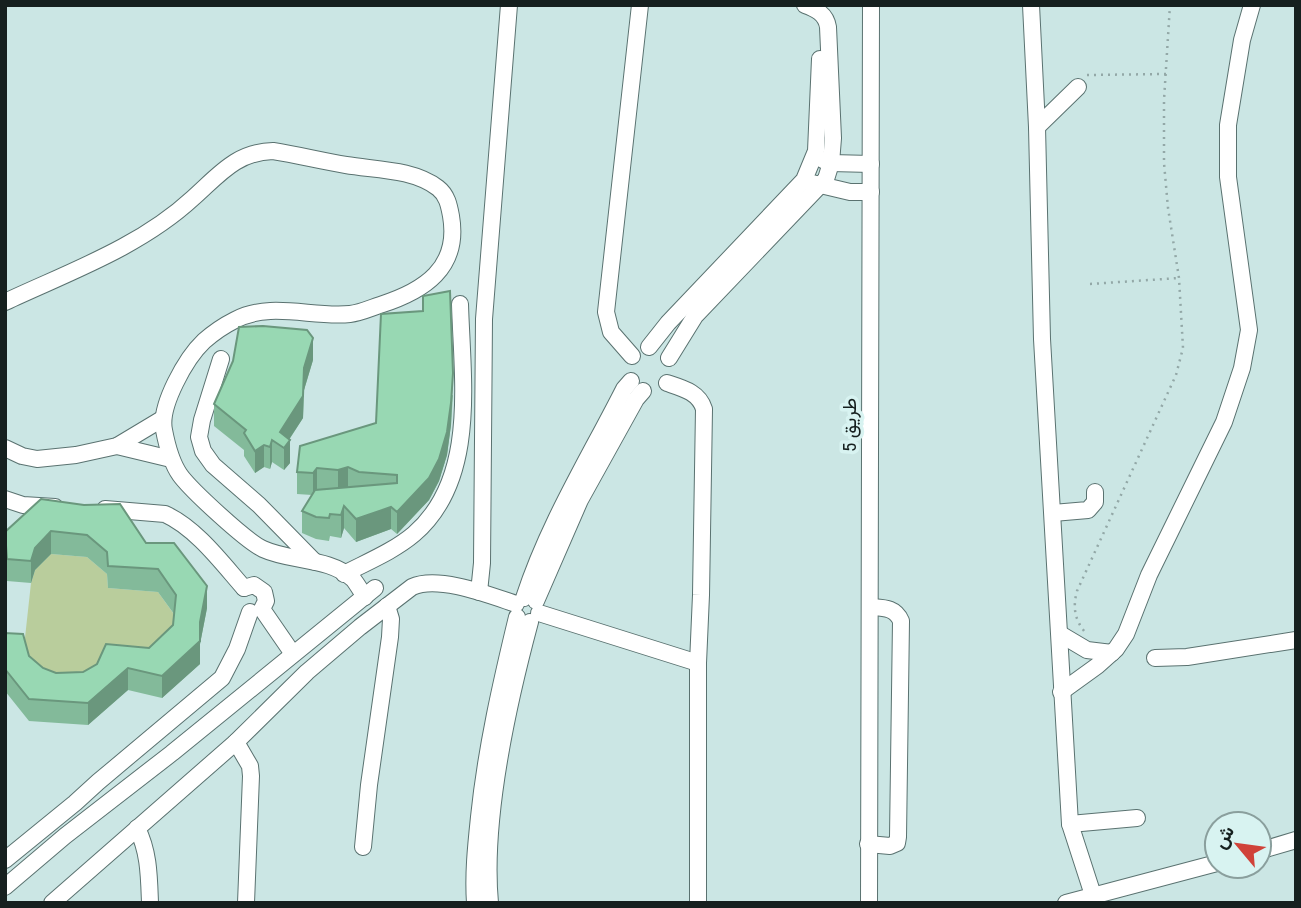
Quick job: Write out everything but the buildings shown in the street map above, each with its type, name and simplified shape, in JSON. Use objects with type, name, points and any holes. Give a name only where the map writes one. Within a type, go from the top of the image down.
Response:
[{"type":"street","points":[[479,592],[482,563],[484,318],[509,5]]},
{"type":"street","points":[[632,356],[616,340],[607,323],[606,312],[640,5]]},
{"type":"street","name":"طريق 5","points":[[869,903],[872,5]]},
{"type":"street","points":[[1031,5],[1042,339],[1070,824],[1093,895]]},
{"type":"street","points":[[1061,692],[1112,653],[1126,634],[1149,575],[1224,422],[1242,368],[1249,330],[1230,190],[1228,125],[1242,40],[1252,5]]},
{"type":"street","points":[[475,903],[474,884],[489,792],[497,703],[527,609],[580,500],[636,399],[637,386],[627,368],[632,356],[649,347],[668,323],[804,180],[814,156],[819,85],[812,8]]},
{"type":"street","points":[[669,358],[695,316],[826,179],[831,163],[833,127],[828,27],[827,21],[812,8]]},
{"type":"street","points":[[1037,127],[1083,81]]},
{"type":"street","points":[[5,302],[147,234],[186,205],[225,166],[245,155],[261,151],[273,150],[412,176],[440,190],[448,202],[452,224],[451,243],[447,258],[431,281],[403,297],[353,314],[266,311],[235,319],[204,341],[190,358],[162,419],[171,459],[181,477],[248,539],[277,554],[315,562],[344,574],[370,592],[172,753],[65,835],[5,887]]},
{"type":"street","points":[[814,156],[831,163],[871,164]]},
{"type":"street","points":[[804,180],[850,192],[871,192]]},
{"type":"street","points":[[344,574],[415,533],[448,492],[462,433],[460,304]]},
{"type":"street","points":[[637,386],[660,389],[667,383],[672,367],[669,358],[660,350],[649,347]]},
{"type":"street","points":[[220,359],[202,421],[199,437],[202,451],[212,465],[259,505],[315,562]]},
{"type":"street","points":[[667,383],[692,394],[702,403],[704,409],[698,663],[698,903]]},
{"type":"street","points":[[5,448],[37,459],[75,455],[117,446],[162,419]]},
{"type":"street","points":[[117,446],[171,459]]},
{"type":"street","points":[[1053,513],[1088,510],[1095,502],[1095,492]]},
{"type":"street","points":[[5,499],[23,505],[70,507]]},
{"type":"street","points":[[94,508],[165,514],[171,517],[195,535],[244,588]]},
{"type":"street","points":[[52,903],[236,742],[307,673],[387,606],[420,583],[479,592],[698,663]]},
{"type":"street","points":[[5,860],[222,678],[256,610],[266,601],[262,589],[254,585],[244,588],[241,603],[256,610],[293,654]]},
{"type":"street","points":[[363,847],[390,637],[391,619],[387,606]]},
{"type":"street","points":[[868,844],[890,846],[897,843],[898,837],[901,621],[897,613],[891,610],[870,607]]},
{"type":"street","points":[[1060,634],[1087,650],[1112,653]]},
{"type":"street","points":[[1155,658],[1187,657],[1296,640]]},
{"type":"street","points":[[236,742],[250,766],[251,776],[247,903]]},
{"type":"street","points":[[489,792],[490,903]]},
{"type":"street","points":[[1070,824],[1136,818]]},
{"type":"street","points":[[137,828],[149,862],[150,903]]},
{"type":"street","points":[[1273,847],[1296,841]]},
{"type":"street","points":[[1066,903],[1203,867]]},
{"type":"path","points":[[1086,633],[1080,626],[1074,609],[1077,591],[1176,375],[1183,348],[1180,278],[1168,208],[1164,163],[1170,5]]},
{"type":"path","points":[[1083,81],[1166,74]]},
{"type":"path","points":[[1090,284],[1180,278]]},
{"type":"green space","points":[[51,554],[87,557],[107,574],[108,588],[158,592],[176,617],[173,647],[83,694],[23,656],[31,583],[35,570]]}]
